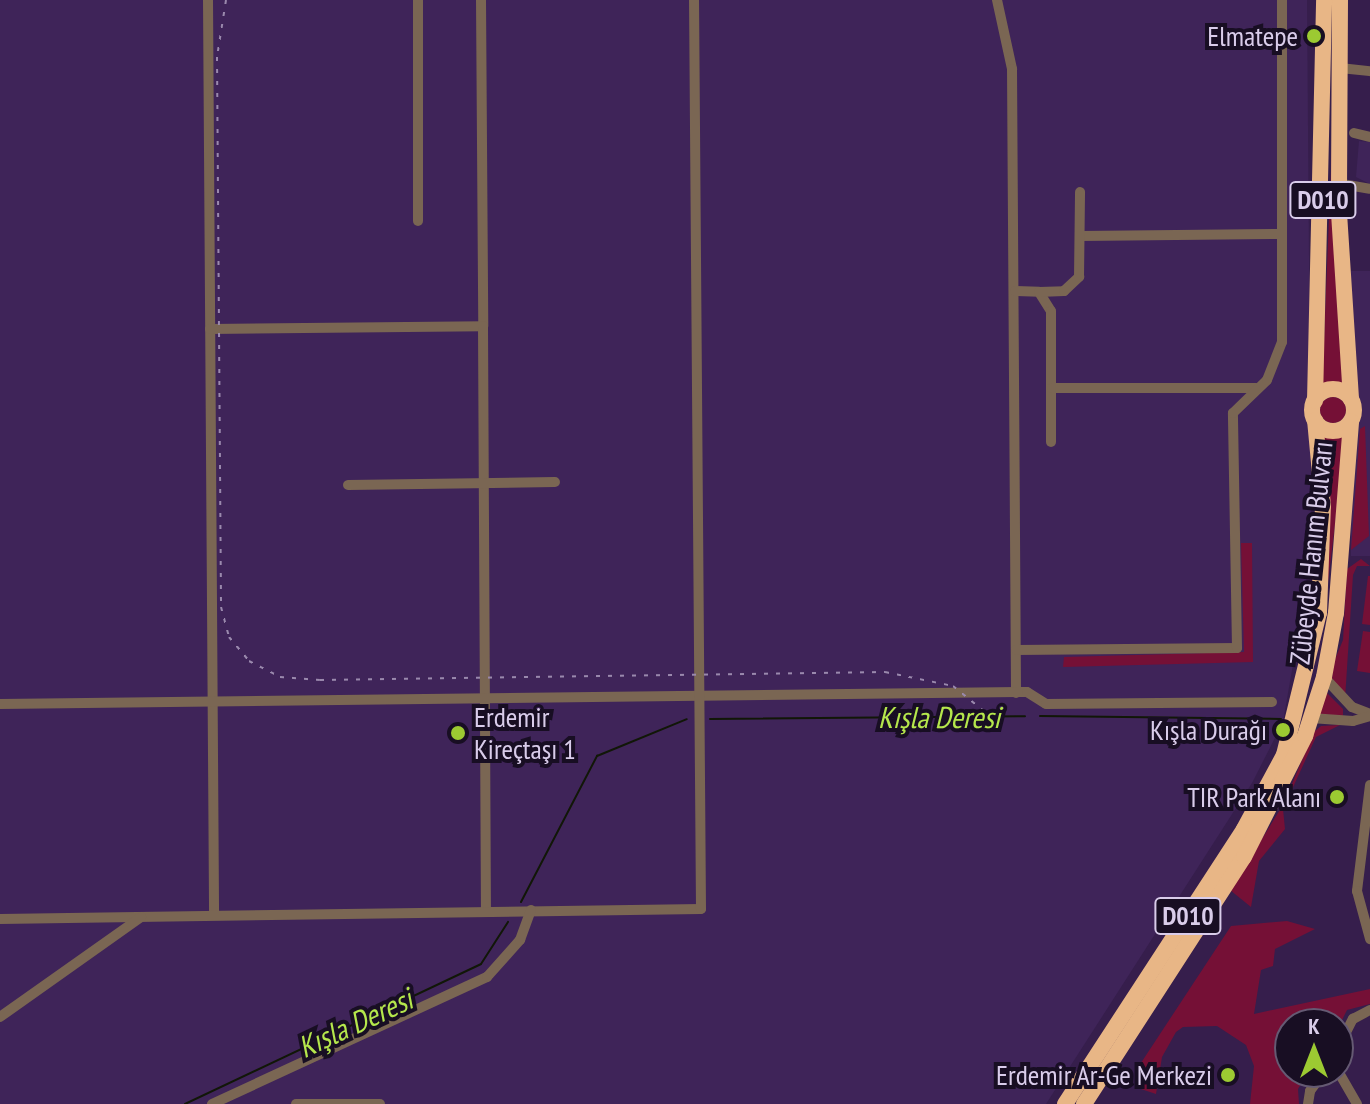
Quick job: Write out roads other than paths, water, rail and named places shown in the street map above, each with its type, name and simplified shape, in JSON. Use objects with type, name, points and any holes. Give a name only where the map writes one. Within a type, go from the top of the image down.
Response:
[{"type":"highway","name":"Zübeyde Hanım Bulvarı","points":[[1065,1104],[1244,829],[1284,755],[1319,613],[1323,506],[1315,401],[1324,0]]},
{"type":"highway","name":"Zübeyde Hanım Bulvarı","points":[[1084,1104],[1272,811],[1311,718],[1324,677],[1342,557],[1351,422],[1342,184],[1340,0]]},
{"type":"highway","name":"Zübeyde Hanım Bulvarı","points":[[1315,401],[1330,390],[1351,400]]},
{"type":"highway","name":"Zübeyde Hanım Bulvarı","points":[[1315,420],[1332,431],[1351,422]]},
{"type":"street","points":[[208,0],[214,915]]},
{"type":"street","points":[[418,0],[418,221]]},
{"type":"street","points":[[481,0],[486,911]]},
{"type":"street","points":[[0,919],[701,909],[694,0]]},
{"type":"street","points":[[997,0],[1012,69],[1016,693]]},
{"type":"street","points":[[1016,650],[1237,648],[1233,413],[1272,371],[1282,342],[1282,0]]},
{"type":"street","points":[[1340,68],[1370,71]]},
{"type":"street","points":[[1354,133],[1370,137]]},
{"type":"street","points":[[1342,184],[1370,189]]},
{"type":"street","points":[[1015,291],[1064,291],[1079,277],[1080,192]]},
{"type":"street","points":[[1080,236],[1282,234]]},
{"type":"street","points":[[1039,292],[1051,311],[1051,442]]},
{"type":"street","points":[[210,329],[483,326]]},
{"type":"street","points":[[1052,388],[1256,388]]},
{"type":"street","points":[[348,485],[555,482]]},
{"type":"street","points":[[1324,677],[1352,707],[1370,715]]},
{"type":"street","points":[[0,704],[213,699],[1027,692],[1046,704],[1272,702]]},
{"type":"street","points":[[1311,718],[1353,721],[1370,715]]},
{"type":"street","points":[[1370,785],[1366,843],[1357,891],[1370,939]]},
{"type":"street","points":[[212,1104],[487,977],[520,940],[531,910]]},
{"type":"street","points":[[0,1017],[143,916]]},
{"type":"street","points":[[296,1104],[380,1104]]},
{"type":"waterway","name":"Kışla Deresi","points":[[710,719],[1025,716]]},
{"type":"waterway","name":"Kışla Deresi","points":[[1040,716],[1281,719]]},
{"type":"waterway","name":"Kışla Deresi","points":[[521,902],[597,756],[687,719]]},
{"type":"waterway","name":"Kışla Deresi","points":[[185,1104],[481,964],[508,922]]},
{"type":"railway","points":[[226,0],[217,57],[221,607],[229,637],[249,661],[280,677],[320,680],[885,672],[953,686],[985,712]]},
{"type":"place","name":"Elmatepe","points":[[1314,36]]},
{"type":"place","name":"Kışla Durağı","points":[[1283,730]]},
{"type":"place","name":"Erdemir Kireçtaşı 1","points":[[458,733]]},
{"type":"place","name":"TIR Park Alanı","points":[[1337,797]]},
{"type":"place","name":"Erdemir Ar-Ge Merkezi","points":[[1228,1075]]}]
